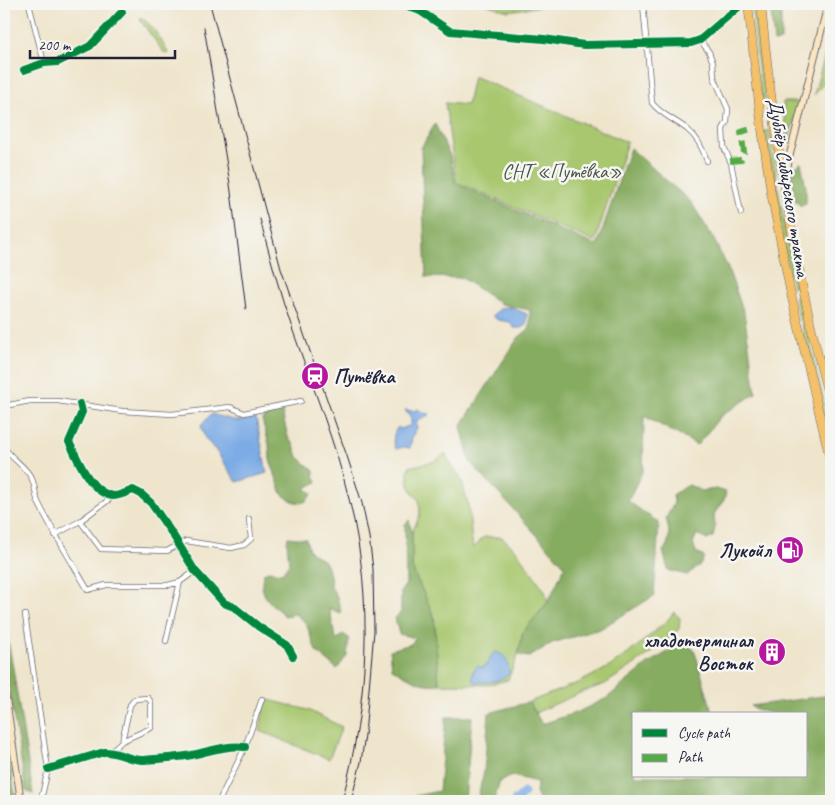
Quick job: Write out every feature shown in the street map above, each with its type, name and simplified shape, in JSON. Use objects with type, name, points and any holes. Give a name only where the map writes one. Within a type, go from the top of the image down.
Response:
[{"type":"main road","name":"Дублёр Сибирского тракта","points":[[748,4],[771,193],[790,290],[831,463]]},
{"type":"main road","name":"Дублёр Сибирского тракта","points":[[761,4],[768,73],[784,190],[801,283],[831,406]]},
{"type":"main road","points":[[784,190],[789,158],[828,4]]},
{"type":"main road","points":[[4,685],[21,799]]},
{"type":"street","points":[[29,4],[44,63]]},
{"type":"street","points":[[402,4],[420,11],[450,31],[544,39],[584,45],[691,43],[702,38],[742,4]]},
{"type":"street","points":[[643,4],[652,103],[657,109],[688,130],[698,140],[707,161]]},
{"type":"street","points":[[24,70],[44,63],[58,62],[90,46],[122,12]]},
{"type":"street","points":[[702,38],[713,63],[714,77],[728,109],[728,122],[723,129],[724,146],[734,175],[740,214]]},
{"type":"street","points":[[4,406],[30,401],[58,401],[122,411],[172,414],[230,407],[244,413],[301,401]]},
{"type":"street","points":[[80,404],[82,412],[69,442],[86,476],[98,490],[114,496]]},
{"type":"street","points":[[4,447],[9,456],[26,470],[32,479],[37,499],[55,535],[88,590],[106,585],[168,584],[180,582],[195,571]]},
{"type":"street","points":[[55,535],[80,522],[114,496],[133,490],[142,494],[164,520],[195,571],[224,603],[234,607],[259,627],[287,645],[293,656]]},
{"type":"street","points":[[80,522],[101,549],[167,551],[186,542],[231,548],[244,545],[251,539],[249,519]]},
{"type":"street","points":[[166,641],[180,582]]},
{"type":"street","points":[[25,615],[48,769],[41,800]]},
{"type":"street","points":[[110,752],[122,741],[151,728],[151,702],[148,698],[135,699],[131,703],[122,741]]},
{"type":"street","points":[[219,801],[245,747],[262,700]]},
{"type":"street","points":[[48,769],[93,754],[110,752],[134,760],[141,760],[183,756],[224,746],[245,747]]},
{"type":"street","points":[[21,799],[47,801]]},
{"type":"green space","points":[[485,4],[556,4],[508,11]]},
{"type":"green space","points":[[751,4],[757,4],[766,104],[762,104]]},
{"type":"green space","points":[[770,4],[781,4],[781,41],[774,42]]},
{"type":"green space","points":[[141,17],[157,34],[168,53],[165,54],[140,20]]},
{"type":"green space","points":[[827,47],[831,50],[831,75],[814,95]]},
{"type":"green space","name":"СНТ «Путёвка»","points":[[473,76],[627,142],[595,242],[456,182],[445,103],[467,105]]},
{"type":"green space","points":[[783,102],[799,102],[787,146]]},
{"type":"green space","points":[[435,124],[450,156],[455,183],[597,246],[630,148],[691,202],[712,236],[727,266],[744,313],[756,393],[721,416],[697,445],[644,416],[643,470],[628,501],[659,523],[654,596],[600,629],[552,643],[529,657],[518,655],[523,632],[548,602],[565,566],[470,462],[461,426],[518,338],[530,328],[530,310],[501,304],[462,278],[426,277],[421,148]]},
{"type":"green space","points":[[769,130],[796,286],[792,287],[777,212],[765,131]]},
{"type":"green space","points":[[801,163],[806,187],[806,204],[801,206],[796,202],[793,175],[794,170]]},
{"type":"green space","points":[[794,297],[799,297],[831,429],[831,448]]},
{"type":"green space","points":[[276,409],[282,412],[288,437],[294,445],[298,457],[314,471],[317,482],[306,488],[312,494],[302,503],[294,502],[282,494],[270,460],[269,444],[262,420]]},
{"type":"green space","points":[[445,454],[461,479],[468,504],[473,549],[484,537],[502,537],[516,550],[545,591],[548,602],[523,632],[518,655],[508,680],[488,685],[439,684],[434,616],[412,568],[412,533],[420,514],[419,500],[413,493],[408,481],[409,467],[435,461]],"holes":[[[494,652],[486,683],[472,672],[478,666],[481,668],[486,666]]]},
{"type":"green space","points":[[689,485],[702,491],[716,489],[726,492],[724,500],[714,514],[715,528],[713,537],[707,540],[697,534],[693,543],[696,552],[704,557],[701,564],[687,575],[668,570],[663,551],[669,539],[666,518],[674,503],[673,494]]},
{"type":"green space","points":[[409,520],[412,533],[412,568],[434,616],[439,684],[433,685],[421,683],[392,668],[390,650],[411,644],[416,638],[399,634],[395,618],[401,612],[401,591],[406,584],[405,524]]},
{"type":"green space","points":[[288,537],[306,539],[309,550],[325,562],[330,575],[331,587],[337,597],[341,612],[341,614],[329,608],[336,640],[343,634],[349,638],[347,656],[337,669],[316,651],[306,623],[295,614],[285,616],[266,597],[262,587],[264,573],[268,571],[282,573],[289,564]]},
{"type":"green space","points":[[674,612],[680,618],[679,629],[665,643],[605,684],[535,713],[529,702],[580,682],[609,667],[628,654],[666,622]]},
{"type":"green space","points":[[4,621],[33,794],[26,791],[4,659]]},
{"type":"green space","points":[[684,642],[694,649],[712,712],[632,712],[632,778],[808,778],[808,712],[766,712],[750,706],[831,695],[831,801],[540,801],[536,794],[537,782],[512,776],[500,781],[494,801],[477,801],[484,771],[489,713],[529,702],[542,724],[578,712],[607,698],[648,664]]},
{"type":"green space","points":[[269,700],[308,710],[342,727],[329,759],[260,731],[264,705]]},
{"type":"green space","points":[[446,717],[472,717],[465,801],[406,801],[405,798],[439,791]]},
{"type":"green space","points":[[4,721],[15,797],[16,801],[4,801]]},
{"type":"water","points":[[510,307],[527,314],[526,325],[521,328],[514,328],[510,322],[498,320],[492,316],[501,308]]},
{"type":"water","points":[[418,409],[423,413],[430,414],[420,418],[416,423],[417,428],[412,437],[410,448],[396,449],[394,438],[396,430],[398,427],[401,429],[411,425],[411,419],[405,410],[414,411]]},
{"type":"water","points":[[211,414],[237,421],[256,418],[267,473],[237,482],[205,438],[201,426]]},
{"type":"water","points":[[494,652],[504,656],[509,674],[493,681],[474,682],[472,675],[478,665],[481,668],[486,666]]},
{"type":"waterway","points":[[515,801],[524,793]]},
{"type":"railway","points":[[210,4],[281,269],[348,459],[362,503],[369,537],[373,569],[374,631],[365,735],[361,762],[351,801]]},
{"type":"railway","points":[[204,27],[230,184],[246,309]]},
{"type":"railway","points":[[260,219],[288,317],[338,459],[358,540],[363,577],[365,652],[358,727],[342,801]]},
{"type":"marked path","points":[[730,161],[741,160],[744,152],[741,132],[751,129]]},
{"type":"cycle path","points":[[403,4],[420,11],[450,31],[544,39],[584,45],[691,43],[700,40],[742,4]]},
{"type":"cycle path","points":[[24,70],[44,63],[58,62],[90,46],[122,12]]},
{"type":"cycle path","points":[[80,404],[82,412],[69,442],[92,483],[99,490],[114,496],[133,490],[141,494],[151,503],[195,571],[224,603],[234,607],[259,627],[287,645],[293,656]]},
{"type":"cycle path","points":[[48,769],[104,752],[142,760],[186,756],[225,748],[245,747]]},
{"type":"place","name":"Путёвка","points":[[315,376]]},
{"type":"place","name":"Лукойл","points":[[790,550]]},
{"type":"place","name":"хладотерминал Восток","points":[[772,652]]}]
